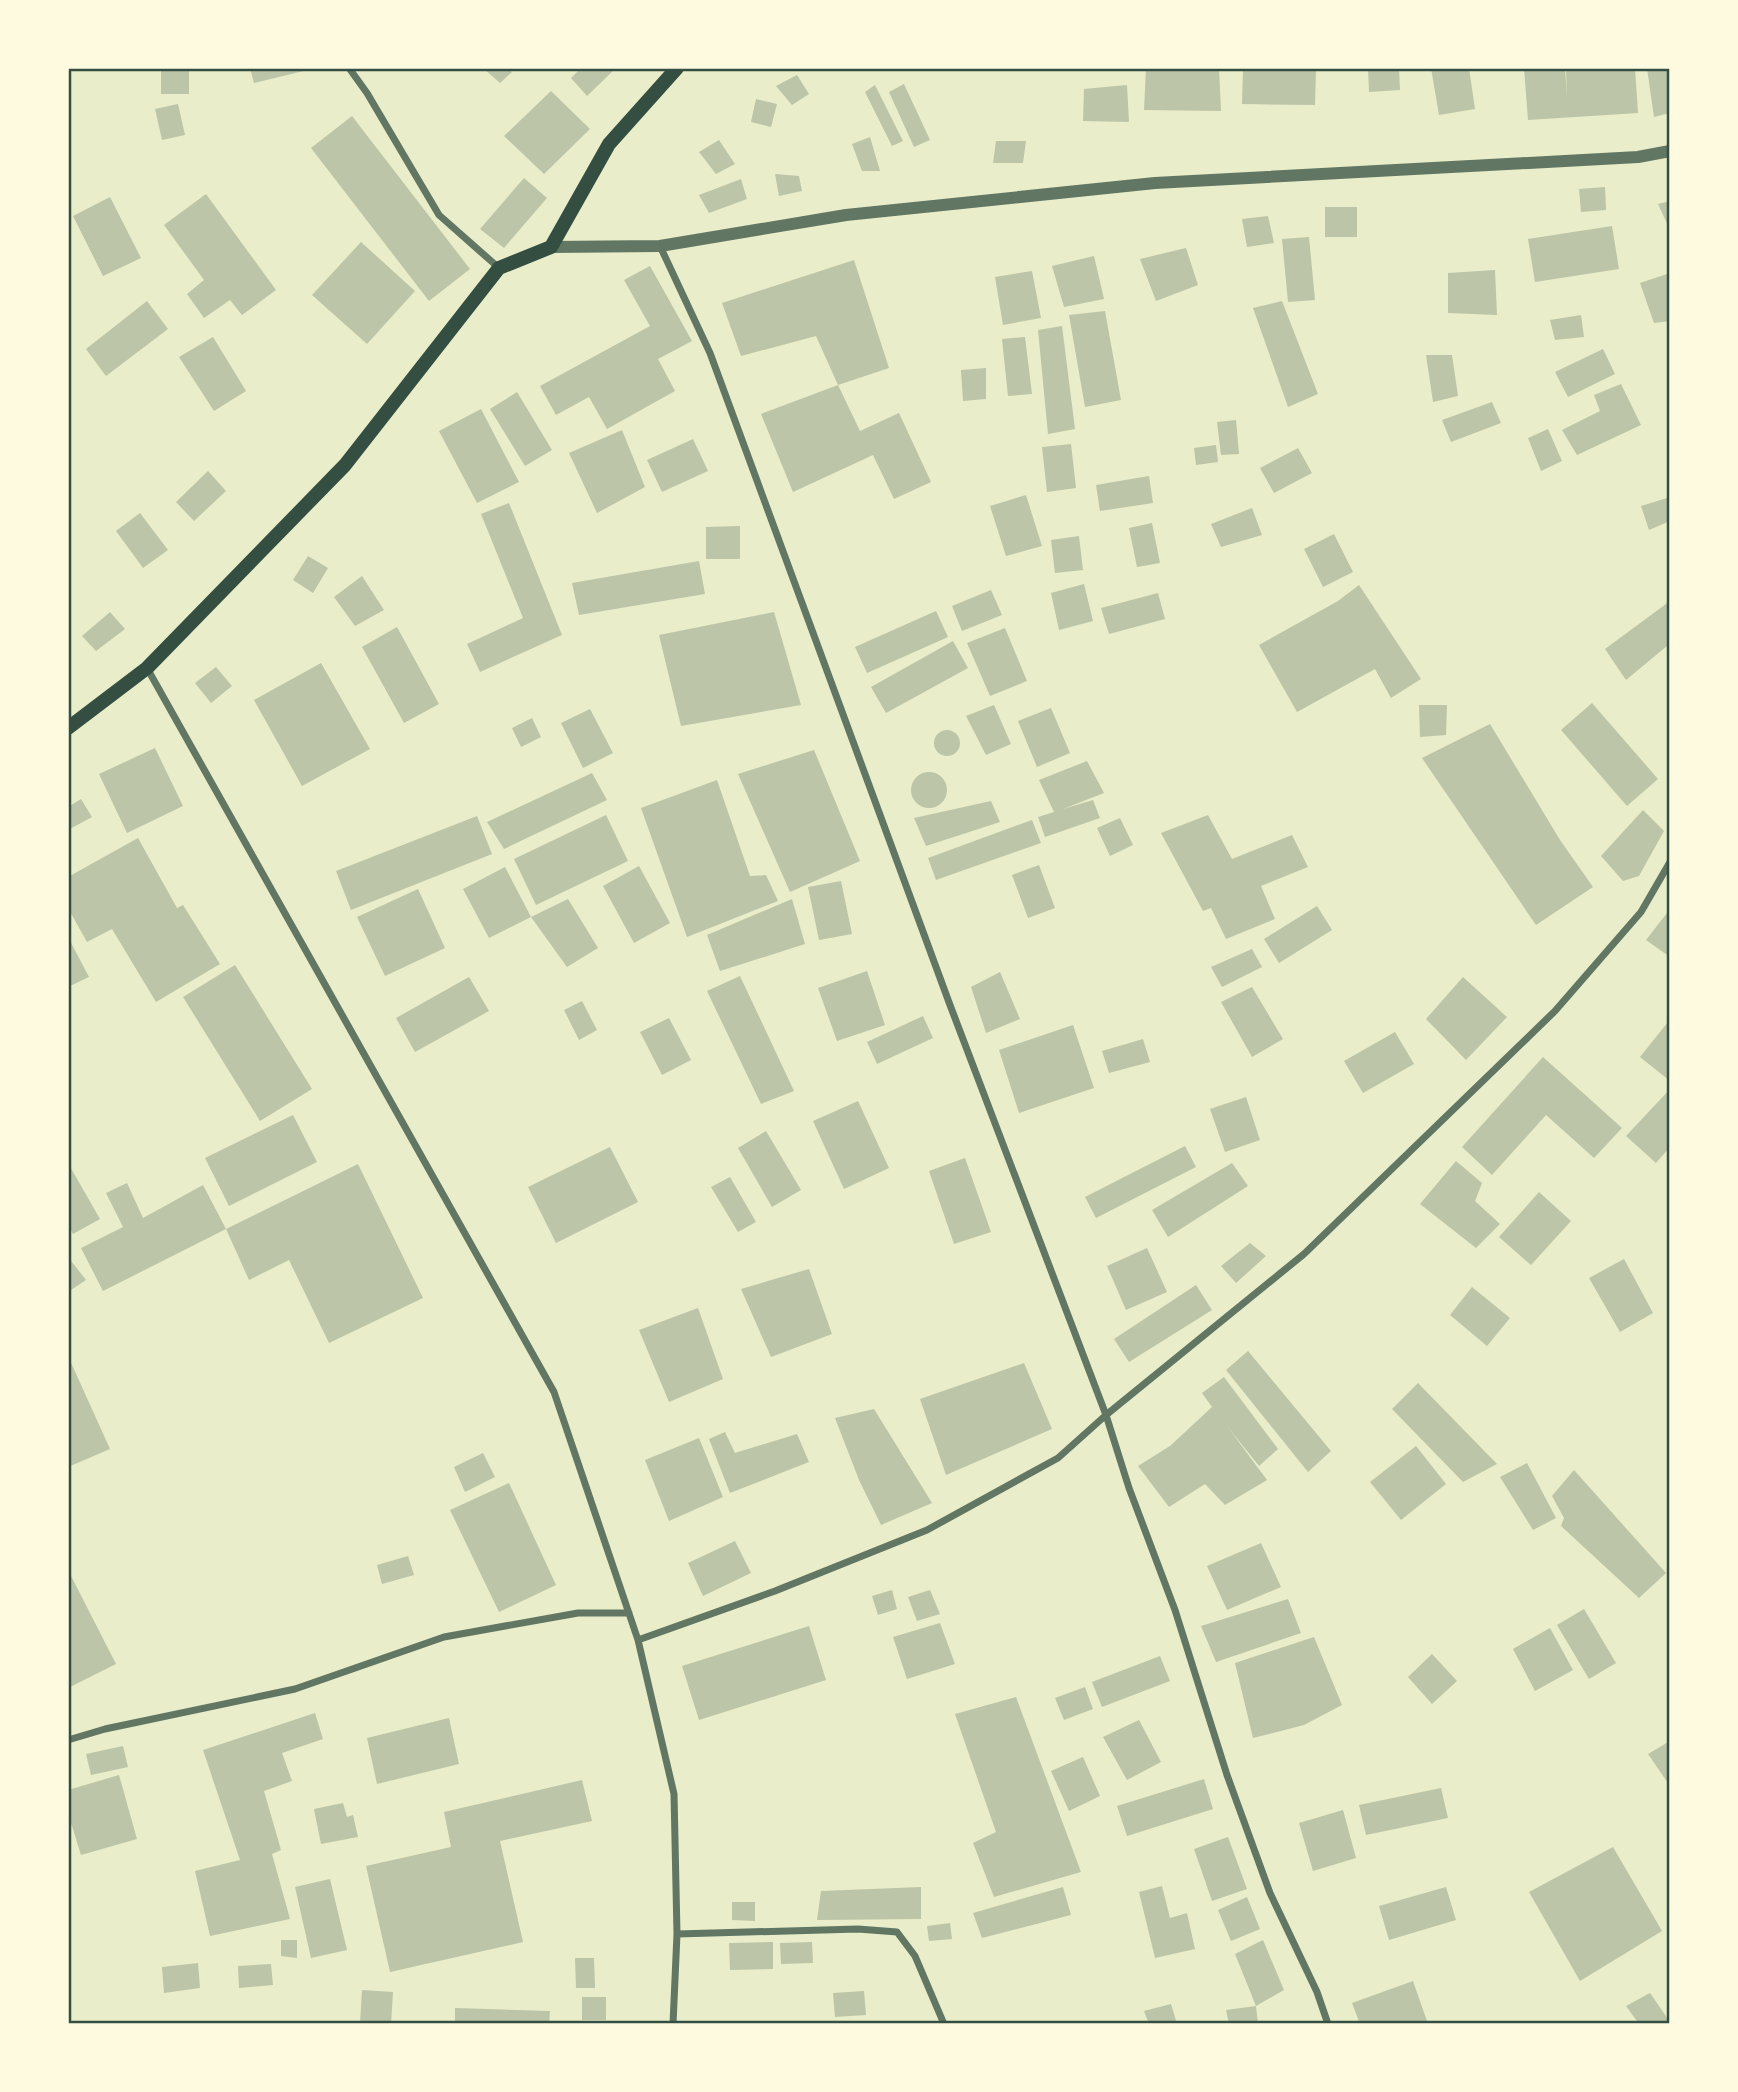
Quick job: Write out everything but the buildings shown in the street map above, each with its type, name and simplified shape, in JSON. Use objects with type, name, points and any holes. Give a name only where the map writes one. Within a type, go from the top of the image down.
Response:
[{"type":"main road","points":[[68,728],[148,668],[345,465],[499,268],[551,247],[609,144],[677,68]]},
{"type":"street","points":[[349,68],[367,93],[439,215],[499,268]]},
{"type":"street","points":[[551,247],[660,246],[846,215],[1155,183],[1638,158],[1670,151]]},
{"type":"street","points":[[660,246],[709,353],[950,1005],[1106,1415],[1129,1488],[1175,1610],[1227,1775],[1270,1893],[1317,1992],[1328,2024]]},
{"type":"street","points":[[148,668],[554,1392],[638,1640],[674,1794],[677,1934],[673,2024]]},
{"type":"street","points":[[638,1640],[775,1591],[927,1530],[1058,1458],[1106,1415],[1304,1254],[1555,1011],[1641,912],[1670,862]]},
{"type":"street","points":[[68,1740],[105,1729],[296,1689],[444,1637],[578,1613],[629,1613]]},
{"type":"street","points":[[677,1934],[858,1930],[897,1932],[915,1956],[944,2024]]}]
